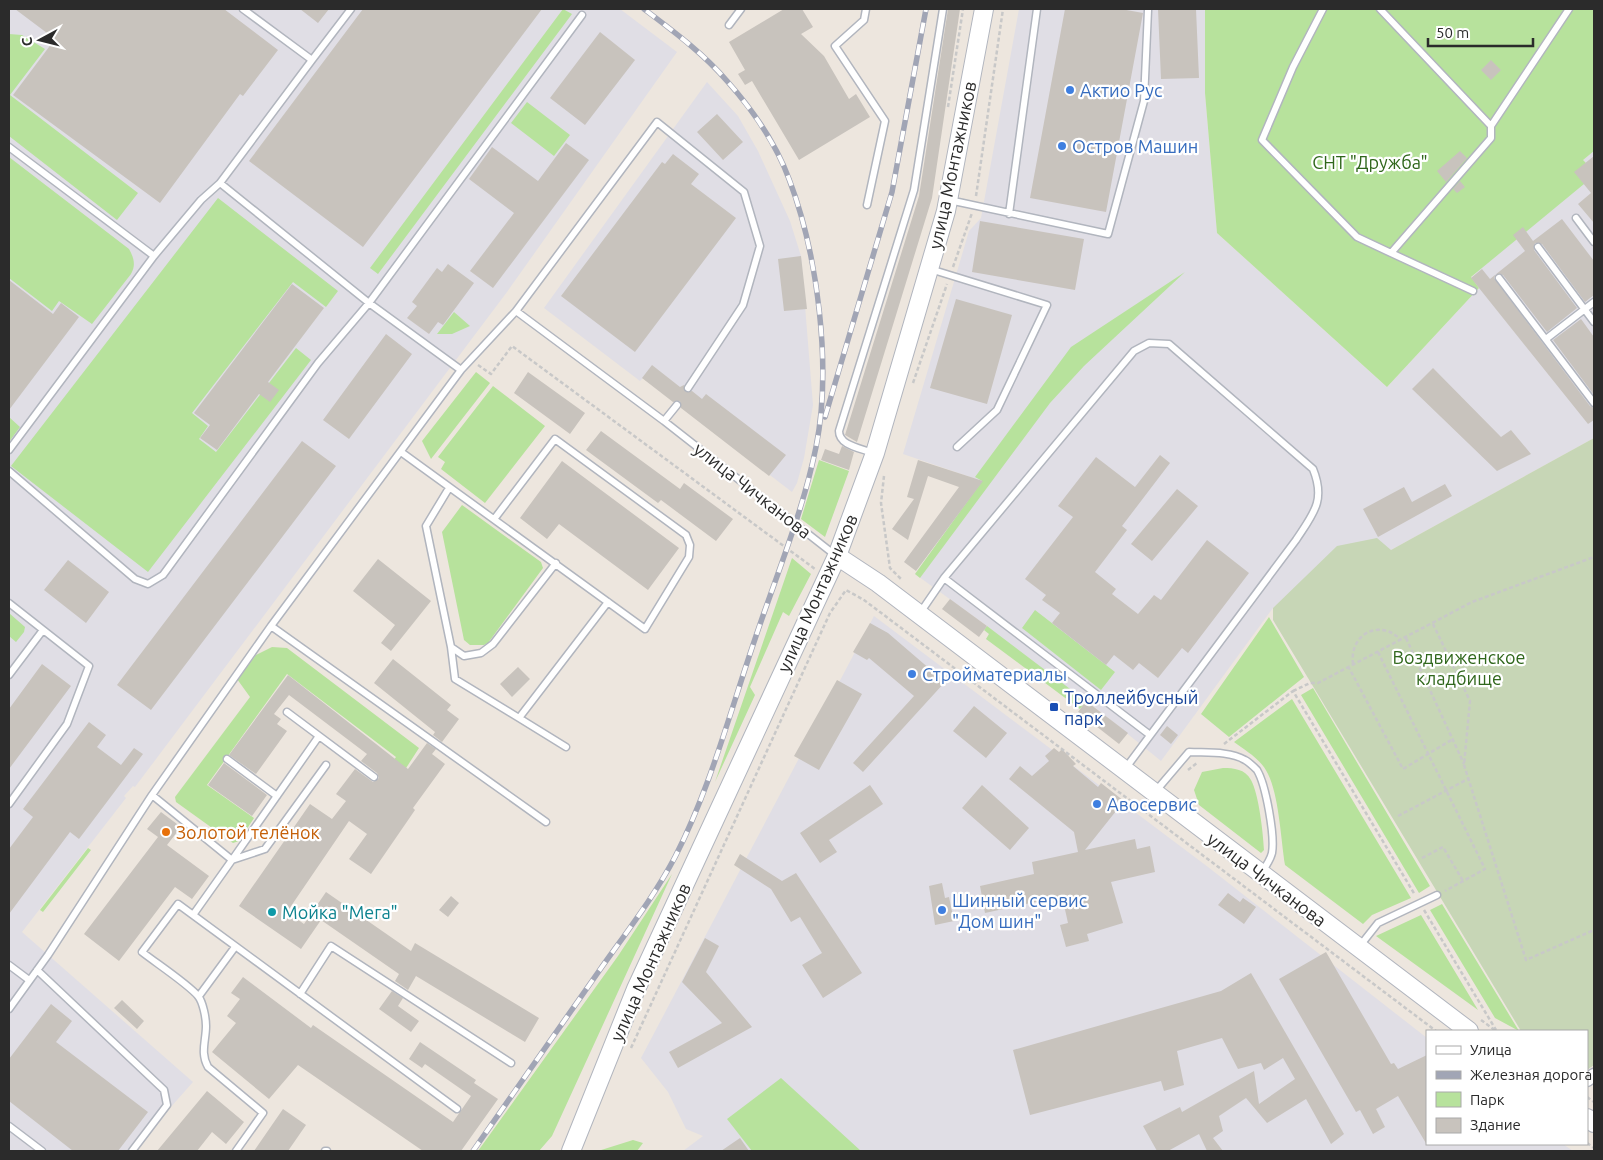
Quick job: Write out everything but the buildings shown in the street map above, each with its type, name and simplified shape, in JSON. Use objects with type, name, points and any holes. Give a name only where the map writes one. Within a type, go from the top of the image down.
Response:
[{"type":"main road","name":"улица Монтажников","points":[[571,1151],[636,989],[819,572],[837,556],[874,453],[948,200],[984,9]]},
{"type":"main road","name":"улица Чичканова","points":[[837,556],[878,583],[1125,770],[1158,788],[1260,874],[1358,948],[1475,1026]]},
{"type":"lane","points":[[243,9],[312,60]]},
{"type":"lane","points":[[9,450],[154,256],[201,200],[220,183],[351,9]]},
{"type":"lane","points":[[729,25],[741,9]]},
{"type":"lane","points":[[866,9],[864,20],[835,46],[885,121],[867,205]]},
{"type":"lane","points":[[874,453],[845,443],[840,439],[839,431],[914,190],[943,9]]},
{"type":"lane","points":[[1010,214],[1037,9]]},
{"type":"lane","points":[[1323,9],[1293,67],[1262,140],[1357,237],[1473,292]]},
{"type":"lane","points":[[1380,9],[1491,126]]},
{"type":"lane","points":[[1391,253],[1491,138],[1491,126],[1569,9]]},
{"type":"lane","points":[[948,200],[1108,234],[1144,101],[1148,10]]},
{"type":"lane","points":[[9,471],[135,579],[148,584],[163,575],[318,363],[369,302],[582,15]]},
{"type":"lane","points":[[9,1009],[37,970],[152,794],[271,626],[461,370],[516,311],[657,122],[744,192],[760,246],[743,305],[688,388]]},
{"type":"lane","points":[[9,147],[154,256]]},
{"type":"lane","points":[[220,183],[369,302],[461,370]]},
{"type":"lane","points":[[1576,218],[1594,242]]},
{"type":"lane","points":[[1538,247],[1594,322]]},
{"type":"lane","points":[[929,268],[1047,305],[997,410],[957,447]]},
{"type":"lane","points":[[1500,278],[1594,403]]},
{"type":"lane","points":[[1546,339],[1594,302]]},
{"type":"lane","name":"улица Чичканова","points":[[516,311],[664,421],[837,556]]},
{"type":"lane","points":[[918,615],[944,578],[1134,351],[1149,343],[1169,344],[1313,469],[1319,491],[1318,505],[1296,540],[1125,770]]},
{"type":"lane","points":[[664,421],[677,405]]},
{"type":"lane","points":[[401,452],[448,488],[495,518],[645,629],[689,557],[690,546],[686,535],[555,439],[495,518]]},
{"type":"lane","points":[[448,488],[426,526],[451,647],[455,679],[566,747]]},
{"type":"lane","points":[[451,647],[464,656],[473,656],[481,653],[493,644],[556,563]]},
{"type":"lane","points":[[944,578],[1150,735]]},
{"type":"lane","points":[[519,718],[608,602]]},
{"type":"lane","points":[[9,603],[89,666],[68,724],[9,804]]},
{"type":"lane","points":[[271,626],[546,822]]},
{"type":"lane","points":[[9,675],[42,630]]},
{"type":"lane","points":[[287,712],[374,777]]},
{"type":"lane","points":[[193,915],[318,736]]},
{"type":"lane","points":[[1158,788],[1189,752],[1224,753],[1245,760],[1256,770],[1262,784],[1271,826],[1272,851],[1269,862],[1260,874]]},
{"type":"lane","points":[[228,759],[277,796]]},
{"type":"lane","points":[[232,860],[265,850],[326,765]]},
{"type":"lane","points":[[152,794],[232,860]]},
{"type":"lane","points":[[1358,948],[1378,923],[1438,895]]},
{"type":"lane","points":[[236,1151],[263,1113],[208,1067],[203,1052],[206,1039],[206,1020],[199,996],[142,952],[178,904],[458,1108]]},
{"type":"lane","points":[[300,994],[331,946],[511,1064]]},
{"type":"lane","points":[[199,996],[236,947]]},
{"type":"lane","points":[[9,965],[29,980]]},
{"type":"lane","points":[[37,970],[164,1090],[168,1105],[132,1151]]},
{"type":"lane","points":[[9,1126],[42,1151]]},
{"type":"path","points":[[947,114],[963,9]]},
{"type":"path","points":[[910,392],[974,207],[1003,9]]},
{"type":"path","points":[[470,360],[491,374],[512,346],[819,572],[864,600],[1435,1030]]},
{"type":"path","points":[[884,474],[881,503],[890,568],[908,586]]},
{"type":"path","points":[[819,572],[823,545]]},
{"type":"path","points":[[1158,788],[1165,786],[1212,753],[1293,691],[1310,683],[1318,683],[1472,602],[1594,557]]},
{"type":"path","points":[[627,1055],[830,613],[846,590]]},
{"type":"path","points":[[1433,624],[1470,701],[1464,765]]},
{"type":"path","points":[[1353,664],[1354,647],[1364,634],[1372,630],[1388,630],[1401,640]]},
{"type":"path","points":[[1406,638],[1464,765],[1526,960],[1594,930]]},
{"type":"path","points":[[1378,652],[1485,870],[1438,895]]},
{"type":"path","points":[[1348,666],[1403,769],[1453,739]]},
{"type":"path","points":[[1293,691],[1495,1030]]},
{"type":"path","points":[[1398,816],[1468,779]]},
{"type":"path","points":[[1422,858],[1443,847],[1463,881]]},
{"type":"path","points":[[1475,1026],[1492,1030]]},
{"type":"shaded area","points":[[9,9],[620,9],[677,52],[507,292],[135,787],[133,786],[124,796],[126,798],[22,932],[193,1082],[132,1151],[9,1151]]},
{"type":"shaded area","points":[[1019,9],[1205,9],[1205,93],[1217,233],[1387,387],[1479,288],[1471,278],[1585,163],[1583,160],[1594,151],[1594,438],[1391,550],[1273,608],[1161,761],[1087,701],[986,639],[989,634],[984,630],[987,626],[915,574],[982,481],[903,454],[969,231],[981,218]]},
{"type":"shaded area","points":[[707,82],[738,116],[758,151],[790,221],[801,256],[813,405],[804,458],[797,483],[792,492],[643,378],[640,381],[544,308]]},
{"type":"shaded area","points":[[874,616],[1208,867],[1426,1037],[1426,1145],[1564,1145],[1573,1151],[683,1151],[703,1136],[686,1129],[668,1092],[641,1058]]},
{"type":"green space","points":[[563,9],[572,14],[378,274],[370,268]]},
{"type":"green space","name":"СНТ \"Дружба\"","points":[[1205,9],[1594,9],[1594,151],[1583,160],[1586,163],[1584,184],[1471,277],[1479,288],[1387,387],[1217,233],[1205,93]]},
{"type":"green space","points":[[9,34],[22,35],[45,49],[10,95],[138,193],[117,220],[9,136]]},
{"type":"green space","points":[[527,102],[570,135],[554,156],[511,123]]},
{"type":"green space","points":[[9,157],[131,252],[134,265],[133,271],[92,324],[59,301],[52,311],[9,278]]},
{"type":"green space","points":[[218,198],[338,291],[326,307],[293,282],[192,413],[208,426],[199,439],[216,452],[296,348],[311,360],[148,572],[11,466]]},
{"type":"green space","points":[[1185,272],[1084,366],[1050,403],[920,578],[915,574],[982,481],[975,477],[1071,347]]},
{"type":"green space","points":[[454,312],[470,326],[452,334],[437,334]]},
{"type":"green space","points":[[476,372],[490,383],[431,459],[422,441]]},
{"type":"green space","points":[[493,386],[545,426],[485,503],[441,469],[445,462],[438,457]]},
{"type":"green space","points":[[9,417],[20,427],[9,442]]},
{"type":"green space","name":"Воздвиженское кладбище","points":[[1594,438],[1594,1065],[1588,1069],[1588,1030],[1520,1030],[1273,620],[1273,608],[1337,546],[1377,538],[1391,550]]},
{"type":"green space","points":[[819,460],[849,471],[825,537],[801,519]]},
{"type":"green space","points":[[462,505],[541,562],[543,568],[488,643],[484,645],[470,645],[464,640],[442,532]]},
{"type":"green space","points":[[792,558],[811,574],[789,616],[783,612],[750,687],[755,695],[715,782]]},
{"type":"green space","points":[[1035,610],[1115,672],[1101,690],[1022,628]]},
{"type":"green space","points":[[9,613],[25,627],[24,632],[16,642],[9,636]]},
{"type":"green space","points":[[1269,617],[1304,677],[1229,737],[1201,714]]},
{"type":"green space","points":[[987,626],[1086,701],[1080,709],[986,639],[989,634],[984,630]]},
{"type":"green space","points":[[272,647],[287,648],[419,748],[388,796],[375,786],[396,757],[287,674],[207,785],[254,818],[239,841],[233,843],[176,802],[175,797],[250,697],[237,679],[256,655]]},
{"type":"green space","points":[[1313,688],[1430,886],[1419,893],[1301,695]]},
{"type":"green space","points":[[1292,699],[1411,898],[1372,915],[1363,924],[1285,865],[1272,783],[1265,769],[1257,760],[1234,742]]},
{"type":"green space","points":[[1223,768],[1242,771],[1251,780],[1262,824],[1264,850],[1261,853],[1199,805],[1194,790],[1202,772]]},
{"type":"green space","points":[[88,848],[91,850],[43,912],[40,910]]},
{"type":"green space","points":[[672,874],[552,1136],[539,1151],[478,1151],[618,956]]},
{"type":"green space","points":[[1442,904],[1518,1030],[1495,1018],[1430,910]]},
{"type":"green space","points":[[1421,915],[1478,1010],[1376,936]]},
{"type":"green space","points":[[781,1078],[861,1151],[752,1151],[727,1119]]},
{"type":"green space","points":[[633,1140],[643,1143],[637,1151],[598,1151]]},
{"type":"railway","points":[[473,1151],[639,915],[675,857],[699,805],[719,750],[755,639],[797,520],[811,471],[821,416],[822,348],[815,276],[799,209],[784,166],[754,115],[718,71],[677,34],[644,9]]},
{"type":"railway","points":[[825,417],[892,192],[926,9]]},
{"type":"place","name":"Актио Рус","points":[[1070,90]]},
{"type":"place","name":"Остров Машин","points":[[1062,146]]},
{"type":"place","name":"Стройматериалы","points":[[912,674]]},
{"type":"place","name":"Троллейбусный парк","points":[[1054,707]]},
{"type":"place","name":"Авосервис","points":[[1097,804]]},
{"type":"place","name":"Золотой телёнок","points":[[166,832]]},
{"type":"place","name":"Шинный сервис \"Дом шин\"","points":[[942,910]]},
{"type":"place","name":"Мойка \"Мега\"","points":[[272,912]]}]
